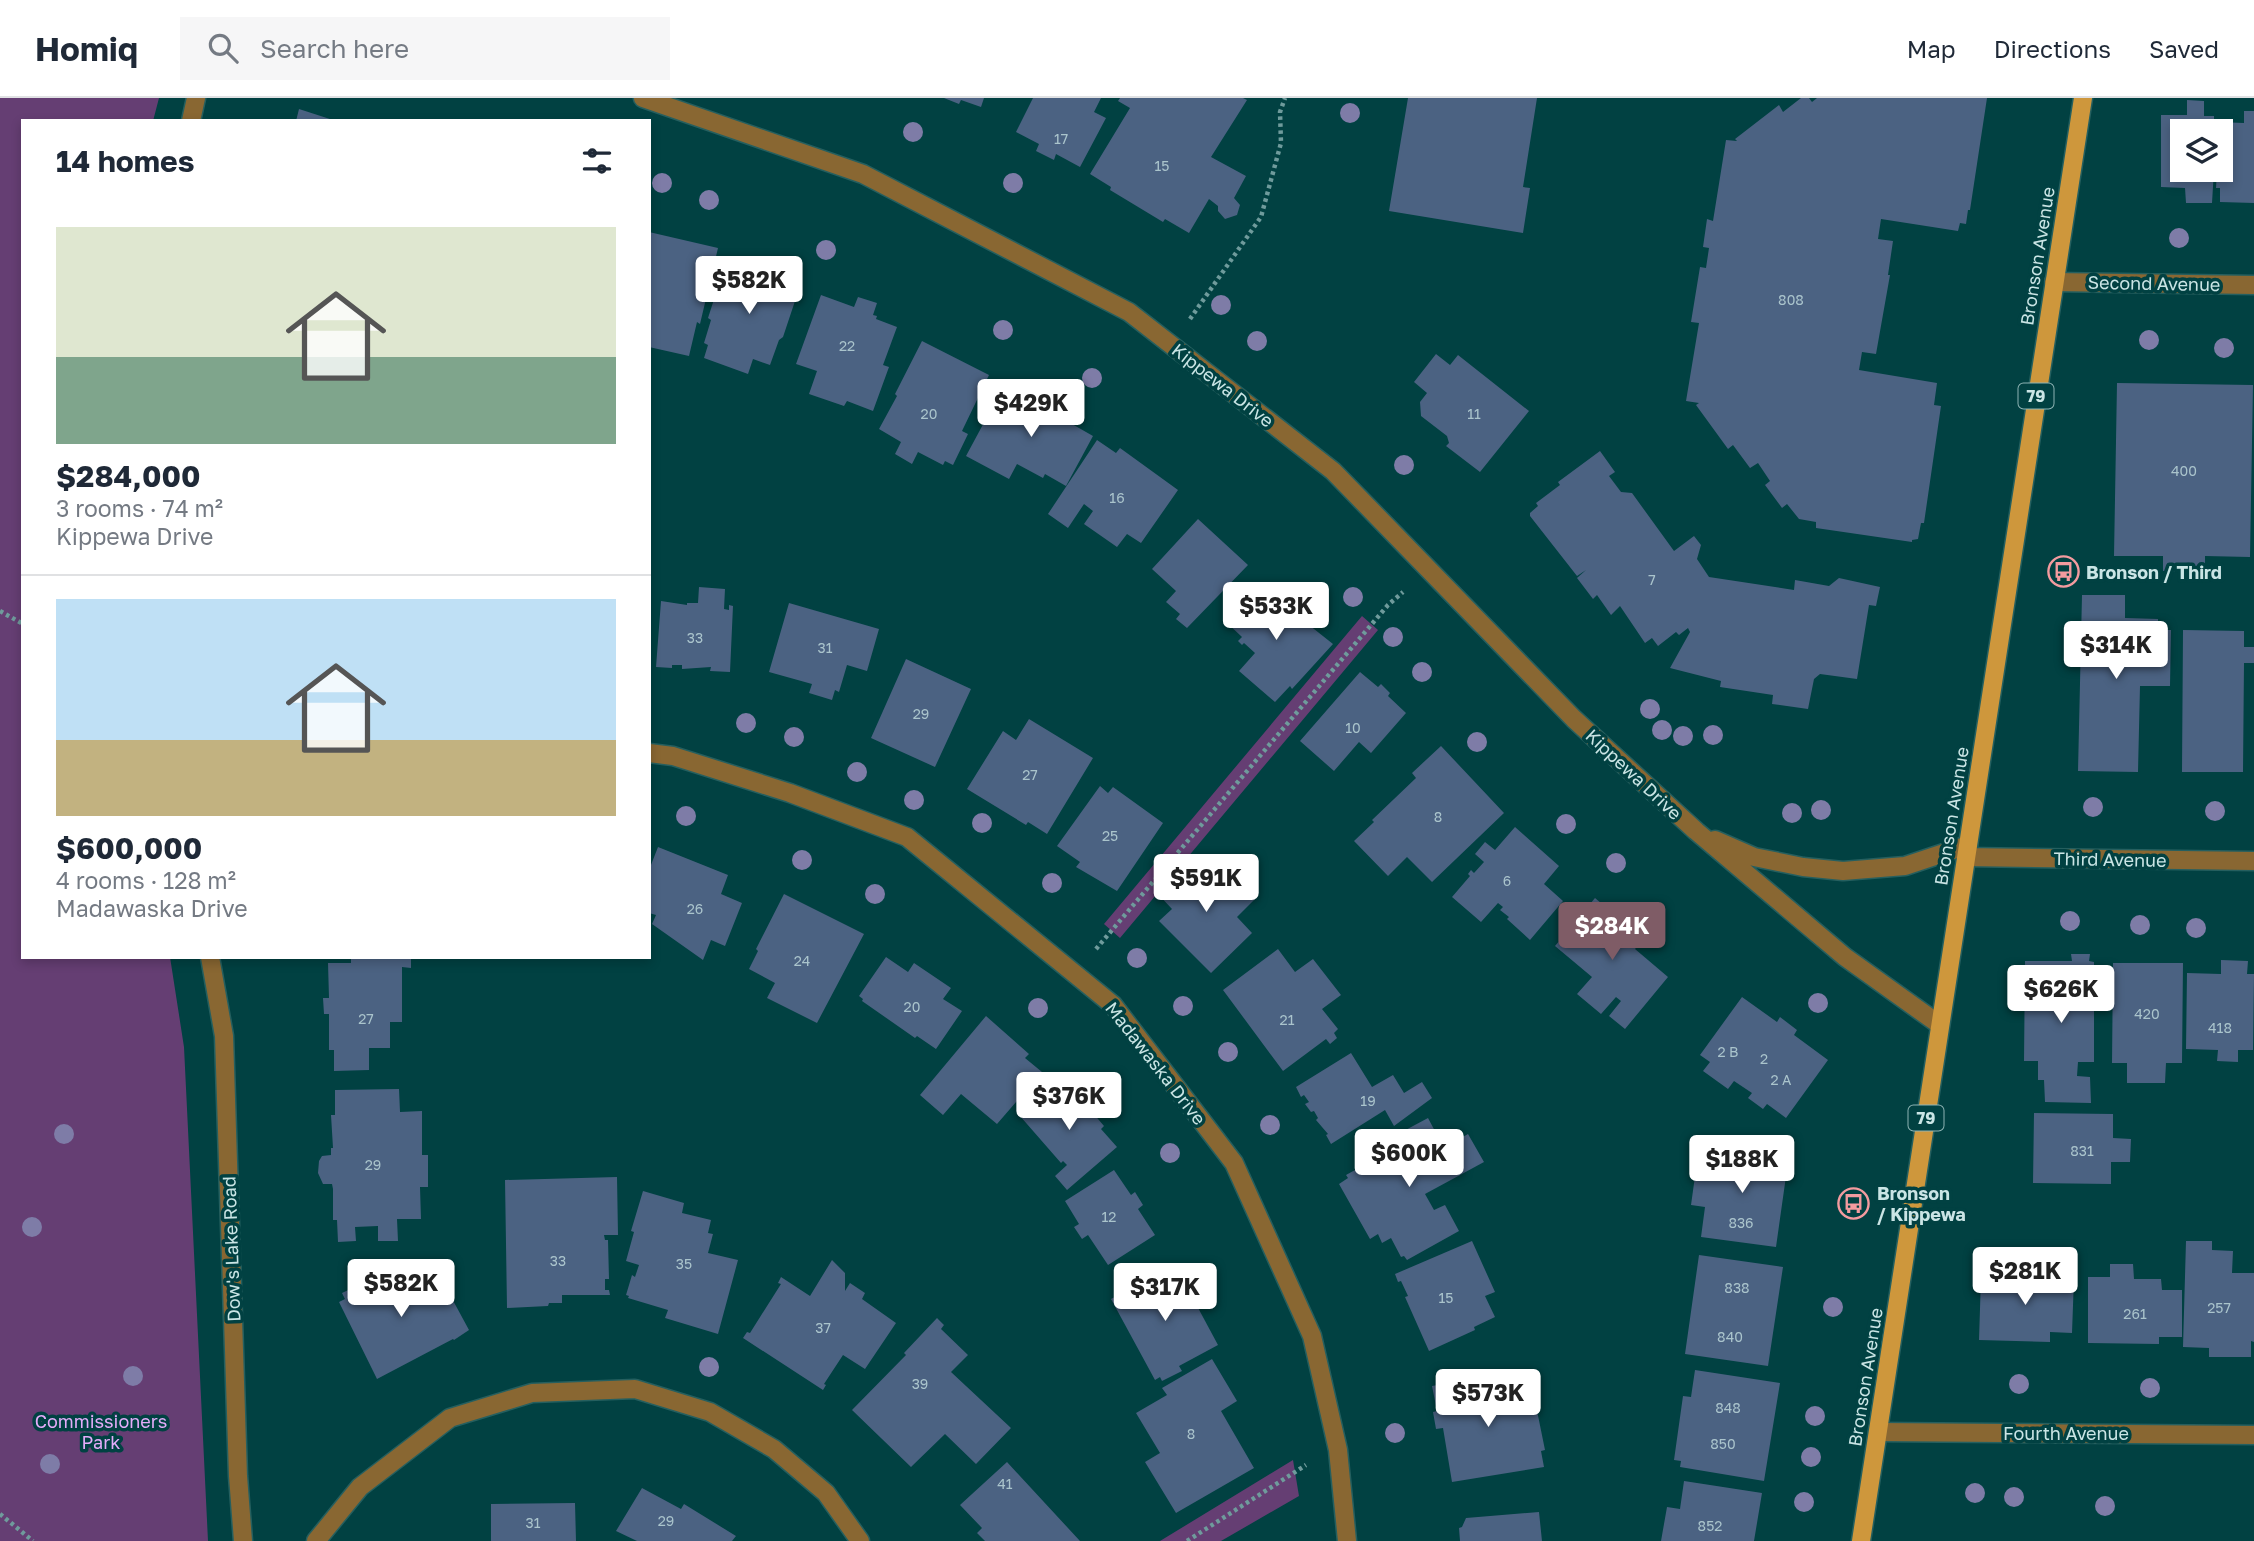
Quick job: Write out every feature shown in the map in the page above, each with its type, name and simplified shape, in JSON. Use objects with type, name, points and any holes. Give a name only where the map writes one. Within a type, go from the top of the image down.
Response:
[{"type":"main road","name":"Bronson Avenue","points":[[1861,1541],[2083,98]]},
{"type":"street","points":[[191,119],[196,98]]},
{"type":"street","name":"Kippewa Drive","points":[[643,98],[863,174],[1129,312],[1333,471],[1574,719],[1696,831],[1845,957],[1940,1025]]},
{"type":"street","name":"Second Avenue","points":[[2054,282],[2254,285]]},
{"type":"street","name":"Madawaska Drive","points":[[651,753],[673,756],[790,793],[907,837],[1113,1005],[1234,1163],[1312,1336],[1338,1450],[1347,1541]]},
{"type":"street","name":"Kippewa Drive","points":[[1696,831],[1754,857],[1803,867],[1843,871],[1905,866],[1967,851]]},
{"type":"street","name":"Third Avenue","points":[[1967,851],[2254,862]]},
{"type":"street","name":"Dow's Lake Road","points":[[210,959],[224,1036],[238,1476],[243,1541]]},
{"type":"street","points":[[316,1541],[360,1487],[450,1418],[532,1393],[635,1389],[710,1412],[774,1449],[826,1493],[860,1541]]},
{"type":"street","name":"Fourth Avenue","points":[[1878,1432],[2254,1435]]},
{"type":"path","points":[[1173,346],[1261,217],[1281,143],[1280,112],[1285,98]]},
{"type":"path","points":[[1075,974],[1388,606],[1426,569]]},
{"type":"path","points":[[0,611],[21,623]]},
{"type":"path","points":[[1187,1541],[1309,1463],[1338,1450]]},
{"type":"path","points":[[0,1514],[33,1541]]},
{"type":"green space","name":"Commissioners Park","points":[[0,98],[159,98],[154,119],[21,119],[21,959],[170,959],[184,1047],[208,1541],[0,1541]]},
{"type":"green space","points":[[1362,616],[1378,630],[1120,938],[1104,924]]},
{"type":"green space","points":[[1293,1460],[1299,1496],[1221,1541],[1160,1541]]},
{"type":"building","points":[[944,98],[984,98],[981,107],[961,100],[959,104]]},
{"type":"building","points":[[1033,98],[1101,98],[1094,112],[1106,118],[1080,167],[1056,154],[1054,160],[1036,151],[1039,144],[1016,132]]},
{"type":"building","points":[[1120,98],[1247,100],[1211,157],[1246,176],[1234,198],[1240,205],[1237,215],[1225,219],[1218,211],[1218,206],[1209,199],[1189,233],[1165,219],[1163,222],[1110,190],[1111,187],[1090,174],[1130,108],[1118,101]]},
{"type":"building","points":[[1408,98],[1537,98],[1523,187],[1530,188],[1523,233],[1389,211]]},
{"type":"building","points":[[1801,98],[1809,98],[1812,102],[1817,98],[1987,98],[1966,224],[1960,223],[1958,231],[1881,219],[1878,239],[1893,241],[1890,275],[1876,354],[1862,352],[1859,370],[1937,383],[1934,405],[1941,406],[1924,523],[1921,523],[1918,539],[1912,542],[1816,528],[1816,522],[1799,519],[1787,504],[1782,508],[1765,485],[1770,481],[1758,463],[1750,468],[1733,445],[1728,449],[1696,405],[1699,403],[1686,401],[1699,323],[1691,322],[1700,267],[1706,268],[1709,248],[1703,247],[1707,219],[1713,221],[1726,140],[1737,141],[1735,139],[1779,105],[1783,112]]},
{"type":"building","points":[[2187,100],[2204,101],[2204,116],[2214,116],[2214,119],[2170,119],[2170,182],[2213,182],[2212,203],[2186,203],[2185,188],[2161,187],[2161,115],[2187,115]]},
{"type":"building","points":[[299,109],[330,119],[296,119]]},
{"type":"building","points":[[2244,111],[2254,111],[2254,203],[2220,202],[2220,188],[2216,188],[2216,182],[2233,182],[2233,123],[2244,123]]},
{"type":"building","points":[[651,232],[718,248],[700,324],[697,322],[689,356],[651,347]]},
{"type":"building","points":[[727,259],[801,283],[783,337],[779,340],[770,365],[753,359],[748,374],[704,358],[708,345],[704,343],[711,320],[708,318]]},
{"type":"building","points":[[821,295],[854,307],[858,297],[877,303],[873,315],[877,316],[876,319],[897,327],[883,365],[889,367],[873,411],[847,401],[844,406],[809,394],[817,371],[796,364]]},
{"type":"building","points":[[922,341],[989,375],[962,431],[968,434],[953,465],[945,461],[943,465],[918,452],[912,464],[895,454],[901,442],[879,429]]},
{"type":"building","points":[[1436,354],[1450,365],[1458,355],[1529,411],[1480,472],[1446,446],[1449,443],[1447,436],[1421,416],[1420,402],[1427,393],[1414,382]]},
{"type":"building","points":[[2117,383],[2253,385],[2250,557],[2205,556],[2205,572],[2163,571],[2163,556],[2114,556]]},
{"type":"building","points":[[1015,385],[1076,419],[1072,424],[1093,436],[1066,486],[1045,474],[1043,478],[1017,464],[1009,479],[966,456],[987,417],[995,422]]},
{"type":"building","points":[[1097,440],[1116,453],[1120,448],[1178,490],[1141,543],[1127,534],[1117,547],[1084,524],[1093,511],[1084,504],[1068,528],[1048,514]]},
{"type":"building","points":[[1600,451],[1615,472],[1609,476],[1621,492],[1632,493],[1674,551],[1694,536],[1701,545],[1697,559],[1709,577],[1794,590],[1795,580],[1829,586],[1839,578],[1880,587],[1876,606],[1869,605],[1857,679],[1820,674],[1814,679],[1808,709],[1772,704],[1773,695],[1720,687],[1721,681],[1670,668],[1690,632],[1688,628],[1679,635],[1676,632],[1658,646],[1652,638],[1645,643],[1620,606],[1611,615],[1597,595],[1593,599],[1577,578],[1586,570],[1577,576],[1530,516],[1538,506],[1536,503],[1560,485],[1558,482]]},
{"type":"building","points":[[1198,519],[1248,565],[1187,628],[1176,619],[1180,614],[1166,602],[1176,591],[1152,569]]},
{"type":"building","points":[[1258,584],[1276,600],[1280,595],[1302,615],[1300,617],[1333,644],[1292,689],[1290,686],[1275,702],[1239,671],[1255,653],[1238,641],[1242,637],[1225,621]]},
{"type":"building","points":[[699,587],[725,589],[724,609],[729,610],[729,605],[733,606],[730,672],[710,671],[711,667],[682,669],[682,665],[672,665],[672,668],[656,667],[661,601],[687,605],[698,603]]},
{"type":"building","points":[[2082,595],[2125,595],[2125,618],[2158,619],[2158,630],[2171,630],[2170,686],[2140,686],[2138,772],[2078,771]]},
{"type":"building","points":[[789,603],[879,629],[867,671],[847,665],[839,692],[835,690],[832,700],[809,693],[812,684],[769,672]]},
{"type":"building","points":[[2183,630],[2244,631],[2244,647],[2254,647],[2254,663],[2244,663],[2243,772],[2182,772]]},
{"type":"building","points":[[906,659],[971,689],[935,767],[871,738]]},
{"type":"building","points":[[1360,672],[1378,687],[1381,684],[1390,693],[1388,696],[1406,713],[1371,753],[1359,742],[1334,771],[1300,741]]},
{"type":"building","points":[[1029,719],[1093,758],[1047,834],[1028,822],[1026,825],[967,789],[1003,731],[1016,740]]},
{"type":"building","points":[[1441,746],[1504,813],[1432,882],[1407,857],[1388,876],[1354,841],[1416,778],[1412,773]]},
{"type":"building","points":[[1100,786],[1108,793],[1113,787],[1163,823],[1117,891],[1076,867],[1080,862],[1057,846]]},
{"type":"building","points":[[1515,827],[1559,866],[1544,884],[1563,901],[1530,940],[1507,919],[1509,917],[1500,910],[1503,907],[1498,903],[1481,922],[1452,897],[1470,876],[1468,874],[1471,870],[1474,873],[1484,862],[1475,854],[1485,842],[1495,850]]},
{"type":"building","points":[[658,847],[728,875],[721,894],[742,903],[725,946],[711,940],[703,960],[652,924],[656,915],[651,914],[651,865]]},
{"type":"building","points":[[1197,855],[1221,879],[1209,890],[1218,897],[1236,879],[1255,899],[1237,917],[1252,933],[1211,973],[1159,921],[1172,909],[1158,894]]},
{"type":"building","points":[[784,894],[864,934],[817,1023],[767,998],[775,983],[749,969],[758,951],[756,949]]},
{"type":"building","points":[[1595,898],[1622,921],[1627,915],[1643,929],[1639,934],[1644,938],[1635,949],[1668,977],[1625,1029],[1609,1016],[1621,1001],[1616,997],[1601,1014],[1577,994],[1592,977],[1555,946]]},
{"type":"building","points":[[1278,949],[1295,972],[1313,959],[1341,995],[1322,1009],[1338,1029],[1334,1033],[1337,1038],[1330,1044],[1326,1039],[1283,1071],[1223,990]]},
{"type":"building","points":[[2071,954],[2090,954],[2089,961],[2094,962],[2094,1062],[2078,1062],[2077,1076],[2090,1077],[2091,1103],[2045,1102],[2044,1080],[2038,1080],[2038,1061],[2024,1061],[2025,961],[2072,961]]},
{"type":"building","points":[[886,957],[908,972],[914,963],[951,988],[943,999],[962,1011],[936,1049],[917,1036],[915,1038],[862,1001],[859,996]]},
{"type":"building","points":[[351,959],[411,959],[411,968],[402,967],[402,1022],[390,1022],[390,1048],[369,1048],[369,1070],[334,1071],[334,1050],[329,1050],[329,1014],[324,1014],[323,998],[329,998],[328,963],[351,963]]},
{"type":"building","points":[[2221,960],[2248,961],[2247,974],[2254,974],[2253,1050],[2238,1050],[2238,1062],[2217,1061],[2218,1050],[2186,1049],[2187,973],[2221,974]]},
{"type":"building","points":[[2113,963],[2183,963],[2182,1063],[2166,1063],[2165,1083],[2127,1083],[2127,1063],[2112,1063]]},
{"type":"building","points":[[1742,997],[1777,1022],[1780,1017],[1797,1030],[1794,1035],[1828,1060],[1786,1118],[1767,1104],[1763,1109],[1748,1098],[1752,1093],[1734,1081],[1728,1089],[1703,1071],[1710,1062],[1700,1055]]},
{"type":"building","points":[[986,1016],[1029,1054],[1025,1058],[1042,1072],[997,1124],[961,1094],[943,1115],[920,1095]]},
{"type":"building","points":[[1351,1053],[1372,1087],[1393,1075],[1404,1093],[1422,1082],[1432,1098],[1394,1126],[1385,1110],[1331,1144],[1326,1135],[1328,1134],[1316,1120],[1318,1118],[1314,1111],[1311,1112],[1305,1104],[1309,1102],[1304,1095],[1301,1097],[1296,1087]]},
{"type":"building","points":[[1064,1079],[1104,1126],[1101,1129],[1117,1147],[1067,1190],[1055,1176],[1067,1165],[1063,1161],[1061,1163],[1020,1116]]},
{"type":"building","points":[[399,1089],[400,1112],[422,1111],[422,1155],[428,1155],[428,1187],[420,1187],[421,1219],[397,1219],[398,1241],[378,1241],[378,1226],[355,1227],[356,1241],[338,1242],[337,1220],[333,1220],[332,1184],[323,1184],[318,1173],[322,1156],[331,1155],[333,1148],[331,1115],[335,1115],[335,1090]]},
{"type":"building","points":[[2034,1113],[2113,1114],[2113,1138],[2131,1139],[2130,1162],[2111,1162],[2111,1184],[2033,1183]]},
{"type":"building","points":[[1428,1118],[1444,1148],[1468,1134],[1484,1162],[1425,1194],[1434,1210],[1445,1205],[1459,1231],[1407,1260],[1404,1256],[1401,1257],[1391,1238],[1382,1243],[1378,1234],[1370,1239],[1339,1184],[1348,1178],[1346,1175],[1391,1150],[1385,1141]]},
{"type":"building","points":[[1715,1145],[1789,1155],[1776,1247],[1701,1237],[1705,1207],[1691,1205],[1696,1169],[1711,1170]]},
{"type":"building","points":[[1114,1170],[1131,1195],[1135,1192],[1143,1205],[1138,1209],[1155,1235],[1108,1265],[1088,1235],[1082,1239],[1074,1227],[1079,1224],[1065,1201]]},
{"type":"building","points":[[617,1177],[618,1235],[604,1235],[605,1240],[608,1240],[609,1279],[605,1279],[605,1290],[609,1290],[610,1295],[562,1295],[562,1303],[507,1308],[505,1180]]},
{"type":"building","points":[[643,1191],[684,1203],[682,1213],[711,1220],[708,1233],[713,1234],[708,1253],[738,1260],[718,1334],[665,1318],[668,1310],[628,1298],[626,1295],[632,1275],[635,1277],[639,1265],[626,1261],[634,1232],[631,1231]]},
{"type":"building","points":[[1472,1241],[1495,1292],[1485,1296],[1495,1317],[1474,1327],[1475,1330],[1429,1351],[1405,1297],[1408,1296],[1395,1274]]},
{"type":"building","points":[[2186,1241],[2212,1241],[2212,1250],[2233,1251],[2232,1273],[2254,1273],[2254,1342],[2251,1341],[2251,1357],[2209,1357],[2209,1348],[2183,1347]]},
{"type":"building","points":[[1699,1255],[1783,1267],[1768,1366],[1685,1354]]},
{"type":"building","points":[[832,1260],[845,1273],[845,1291],[850,1283],[865,1293],[862,1299],[896,1323],[865,1369],[843,1355],[824,1384],[826,1385],[823,1390],[743,1338],[747,1332],[750,1333],[781,1284],[778,1283],[781,1277],[810,1296]]},
{"type":"building","points":[[415,1263],[429,1289],[443,1282],[469,1330],[377,1379],[339,1302],[345,1299],[342,1293],[365,1282],[369,1286]]},
{"type":"building","points":[[2110,1264],[2133,1264],[2134,1279],[2161,1279],[2162,1290],[2182,1290],[2182,1337],[2159,1337],[2159,1344],[2088,1343],[2088,1277],[2110,1277]]},
{"type":"building","points":[[1175,1265],[1218,1345],[1179,1366],[1182,1371],[1162,1381],[1160,1377],[1155,1380],[1111,1299]]},
{"type":"building","points":[[2025,1266],[2024,1276],[2074,1278],[2072,1333],[2050,1332],[2050,1342],[1979,1340],[1981,1277],[2006,1278],[2006,1267]]},
{"type":"building","points":[[937,1318],[944,1325],[941,1329],[968,1355],[951,1372],[1011,1428],[976,1464],[945,1434],[911,1467],[852,1410],[906,1355],[904,1353]]},
{"type":"building","points":[[1212,1359],[1237,1401],[1221,1411],[1254,1468],[1176,1513],[1145,1462],[1160,1453],[1136,1413],[1167,1395],[1162,1388]]},
{"type":"building","points":[[1695,1370],[1780,1383],[1764,1481],[1680,1467],[1681,1461],[1674,1460],[1683,1396],[1691,1397]]},
{"type":"building","points":[[1492,1375],[1495,1393],[1532,1386],[1545,1450],[1541,1451],[1544,1467],[1452,1482],[1443,1428],[1436,1429],[1433,1412],[1437,1411],[1432,1386]]},
{"type":"building","points":[[1007,1462],[1080,1541],[985,1541],[977,1533],[982,1528],[960,1505]]},
{"type":"building","points":[[1684,1481],[1762,1493],[1754,1541],[1661,1541],[1667,1507],[1680,1509]]},
{"type":"building","points":[[642,1488],[681,1509],[684,1504],[736,1536],[732,1541],[637,1541],[616,1531]]},
{"type":"building","points":[[575,1503],[576,1541],[491,1541],[491,1504]]},
{"type":"building","points":[[1539,1512],[1542,1541],[1460,1541],[1459,1528],[1466,1518]]},
{"type":"place","name":"Bronson / Third","points":[[2063,572]]},
{"type":"place","name":"Bronson / Kippewa","points":[[1854,1203]]}]
